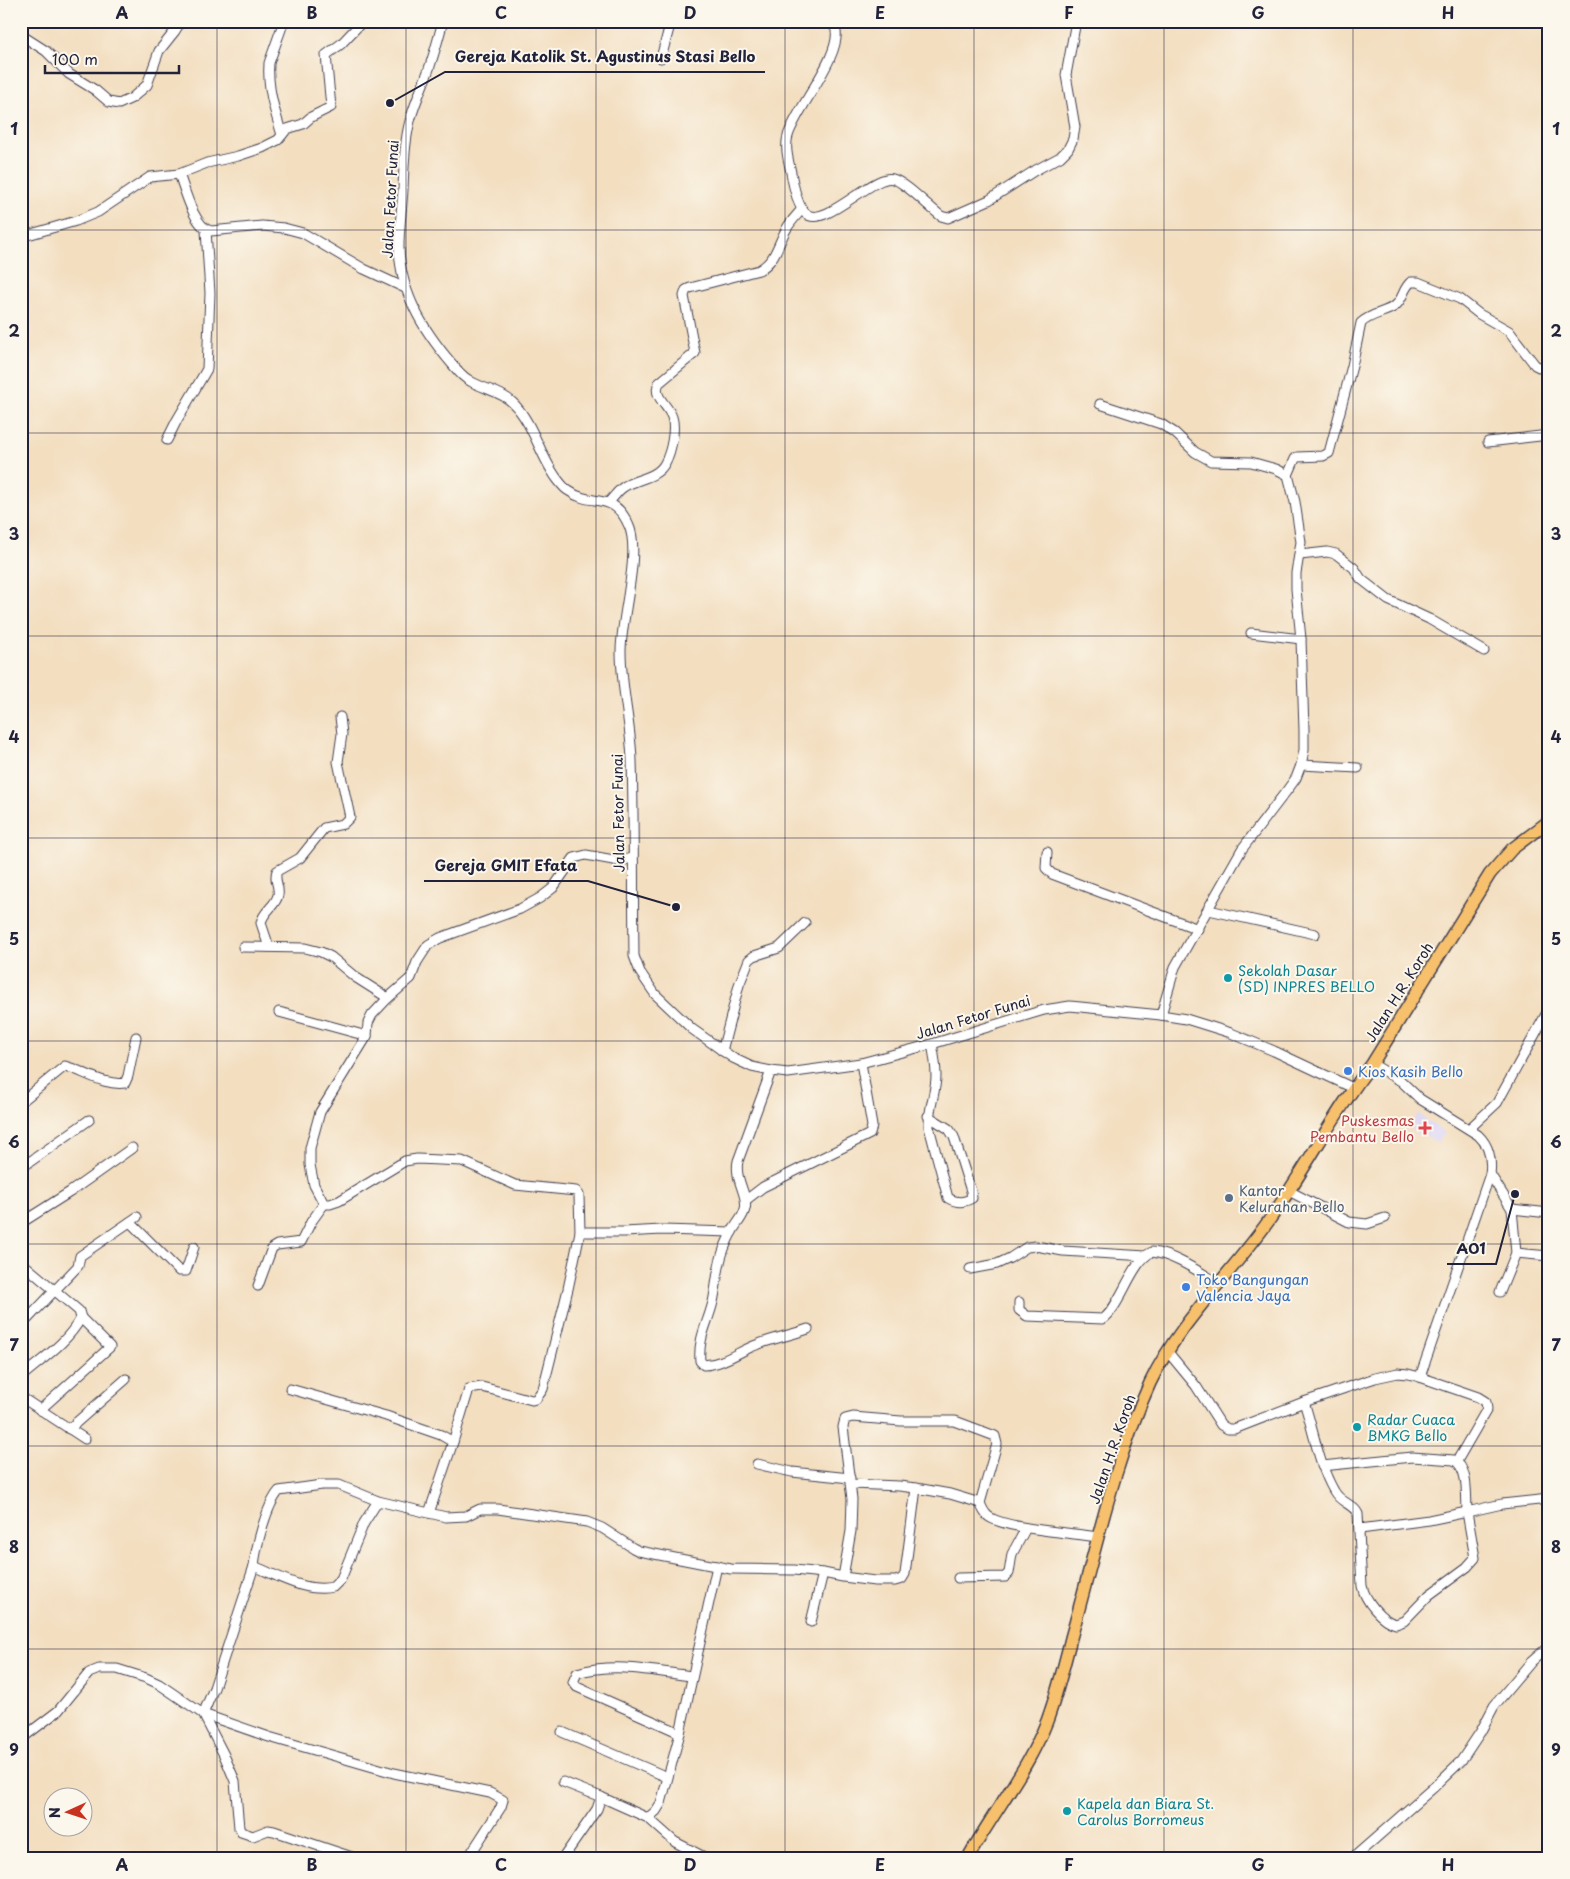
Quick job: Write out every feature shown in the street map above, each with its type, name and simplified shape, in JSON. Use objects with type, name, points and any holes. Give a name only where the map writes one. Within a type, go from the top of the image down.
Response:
[{"type":"main road","name":"Jalan H.R. Koroh","points":[[968,1858],[1024,1766],[1046,1723],[1098,1537],[1131,1430],[1151,1383],[1168,1352],[1187,1325],[1242,1257],[1289,1191],[1353,1088],[1372,1064],[1490,874],[1512,849],[1549,821]]},
{"type":"street","points":[[21,34],[46,51],[69,74],[95,90],[109,102],[118,104],[132,98],[146,86],[159,51],[176,31],[181,21]]},
{"type":"street","points":[[282,135],[274,109],[269,71],[271,58],[284,21]]},
{"type":"street","name":"Jalan Fetor Funai","points":[[443,21],[427,74],[413,111],[406,144],[399,247],[405,288],[415,312],[460,374],[476,385],[505,396],[521,412],[547,465],[568,491],[581,497],[609,502],[617,508],[631,531],[633,546],[621,650],[623,687],[628,714],[632,761],[634,956],[640,972],[655,994],[680,1019],[722,1051],[752,1066],[771,1071],[788,1073],[861,1063],[932,1044],[1044,1010],[1063,1006],[1085,1006],[1186,1019],[1274,1051],[1353,1088]]},
{"type":"street","points":[[661,58],[671,21]]},
{"type":"street","points":[[829,21],[835,26],[836,38],[824,71],[788,137],[787,146],[793,183],[802,210],[805,214],[811,216],[828,212],[847,203],[879,181],[889,178],[898,181],[941,216],[948,218],[989,200],[1020,179],[1060,157],[1070,144],[1075,128],[1066,75],[1076,21]]},
{"type":"street","points":[[21,237],[76,221],[98,212],[150,177],[179,174],[207,162],[238,156],[262,148],[278,140],[287,129],[303,124],[311,117],[331,107],[326,55],[341,44],[360,24]]},
{"type":"street","points":[[179,174],[199,223],[206,230],[262,226],[284,228],[303,233],[364,270],[405,288]]},
{"type":"street","points":[[609,502],[623,487],[658,471],[665,464],[669,454],[673,430],[672,419],[656,390],[659,383],[694,353],[684,296],[686,290],[763,268],[772,259],[787,228],[802,210]]},
{"type":"street","points":[[167,440],[207,369],[210,293],[206,230]]},
{"type":"street","points":[[1161,1015],[1176,967],[1242,849],[1296,778],[1301,765],[1304,750],[1296,573],[1301,546],[1300,530],[1288,475],[1295,458],[1323,456],[1329,452],[1352,366],[1361,323],[1394,306],[1399,301],[1406,286],[1411,282],[1418,282],[1467,303],[1479,314],[1509,331],[1535,364],[1540,367],[1549,367]]},
{"type":"street","points":[[1100,404],[1161,424],[1195,452],[1211,461],[1251,462],[1276,469],[1288,475]]},
{"type":"street","points":[[1488,442],[1549,435]]},
{"type":"street","points":[[1300,555],[1327,552],[1336,554],[1354,568],[1361,579],[1388,600],[1421,615],[1484,651]]},
{"type":"street","points":[[1252,633],[1300,639]]},
{"type":"street","points":[[269,947],[261,923],[279,893],[275,875],[277,871],[300,858],[324,828],[343,824],[350,817],[338,762],[342,734],[340,717]]},
{"type":"street","points":[[1301,765],[1358,768]]},
{"type":"street","points":[[21,830],[23,836],[21,839]]},
{"type":"street","points":[[1046,852],[1045,865],[1052,874],[1198,929]]},
{"type":"street","points":[[324,1204],[314,1185],[310,1165],[310,1148],[320,1112],[367,1036],[368,1023],[378,1008],[412,978],[417,962],[428,945],[440,938],[520,909],[540,898],[553,888],[574,858],[586,855],[619,861],[632,858]]},
{"type":"street","points":[[1209,910],[1315,934]]},
{"type":"street","points":[[722,1051],[739,985],[749,960],[754,956],[778,948],[804,923]]},
{"type":"street","points":[[243,947],[305,948],[321,952],[331,957],[355,977],[388,998]]},
{"type":"street","points":[[1469,1129],[1497,1103],[1549,1009]]},
{"type":"street","points":[[279,1012],[367,1036]]},
{"type":"street","points":[[21,1102],[65,1066],[96,1078],[125,1083],[136,1037]]},
{"type":"street","points":[[928,1116],[949,1129],[954,1137],[971,1191],[972,1198],[967,1201],[959,1203],[948,1198],[929,1127],[928,1116],[936,1076],[932,1044]]},
{"type":"street","points":[[746,1200],[763,1186],[870,1134],[872,1126],[861,1063]]},
{"type":"street","points":[[1372,1064],[1401,1081],[1420,1100],[1478,1135],[1485,1143],[1490,1160],[1490,1174],[1420,1377]]},
{"type":"street","points":[[771,1071],[737,1166],[741,1190],[746,1200],[744,1214],[732,1232],[719,1263],[713,1304],[704,1326],[700,1354],[701,1363],[704,1365],[713,1364],[758,1344],[808,1329]]},
{"type":"street","points":[[21,1168],[89,1120]]},
{"type":"street","points":[[21,1223],[70,1192],[132,1148]]},
{"type":"street","points":[[324,1204],[339,1201],[408,1160],[462,1161],[515,1185],[576,1191],[579,1198],[580,1232],[568,1289],[540,1395],[532,1400],[482,1387],[468,1389],[453,1442],[429,1513]]},
{"type":"street","points":[[1490,1174],[1512,1209],[1516,1253],[1500,1292]]},
{"type":"street","points":[[1289,1191],[1349,1222],[1367,1224],[1385,1218]]},
{"type":"street","points":[[258,1286],[272,1248],[276,1245],[301,1242],[311,1222],[324,1204]]},
{"type":"street","points":[[1512,1209],[1549,1213]]},
{"type":"street","points":[[21,1326],[78,1266],[80,1256],[134,1219],[179,1271],[186,1271],[194,1247]]},
{"type":"street","points":[[580,1232],[662,1230],[732,1232]]},
{"type":"street","points":[[970,1269],[997,1264],[1027,1247],[1036,1246],[1063,1251],[1146,1256]]},
{"type":"street","points":[[1019,1302],[1019,1310],[1027,1316],[1103,1320],[1110,1313],[1146,1256],[1152,1252],[1182,1263],[1220,1284]]},
{"type":"street","points":[[1516,1253],[1549,1256]]},
{"type":"street","points":[[21,1262],[53,1291],[79,1311],[81,1318],[110,1347],[40,1410]]},
{"type":"street","points":[[21,1377],[62,1344],[73,1332],[81,1318]]},
{"type":"street","points":[[1168,1352],[1196,1386],[1221,1425],[1228,1429],[1234,1429],[1304,1402],[1390,1374],[1408,1374],[1420,1377],[1478,1397],[1486,1402],[1487,1408],[1457,1461]]},
{"type":"street","points":[[69,1429],[126,1379]]},
{"type":"street","points":[[290,1389],[386,1416],[441,1435],[453,1442]]},
{"type":"street","points":[[21,1397],[85,1440]]},
{"type":"street","points":[[1304,1402],[1322,1466],[1334,1490],[1344,1502],[1356,1510],[1360,1529],[1360,1566],[1364,1596],[1388,1621],[1396,1624],[1404,1620],[1429,1595],[1475,1559],[1467,1512],[1463,1470],[1457,1461]]},
{"type":"street","points":[[843,1578],[850,1530],[851,1481],[843,1427],[845,1419],[853,1417],[901,1421],[955,1421],[994,1435],[997,1440],[980,1503],[983,1510],[991,1518],[1026,1528],[1098,1537]]},
{"type":"street","points":[[1322,1466],[1366,1460],[1412,1457],[1457,1461]]},
{"type":"street","points":[[757,1464],[792,1472],[851,1481],[916,1488],[950,1494],[980,1503]]},
{"type":"street","points":[[203,1714],[214,1688],[254,1566],[255,1551],[262,1529],[279,1491],[322,1485],[339,1485],[378,1501],[446,1516],[466,1516],[480,1509],[498,1509],[587,1522],[596,1525],[639,1551],[658,1556],[740,1570],[794,1570],[823,1573],[843,1578],[895,1581],[904,1577],[916,1488]]},
{"type":"street","points":[[1360,1529],[1429,1520],[1502,1504],[1549,1499]]},
{"type":"street","points":[[254,1566],[298,1584],[313,1587],[333,1587],[341,1579],[364,1523],[378,1501]]},
{"type":"street","points":[[958,1578],[1005,1577],[1009,1573],[1012,1554],[1026,1528]]},
{"type":"street","points":[[648,1818],[656,1811],[661,1802],[680,1733],[691,1676],[717,1566]]},
{"type":"street","points":[[811,1622],[823,1573]]},
{"type":"street","points":[[1353,1858],[1461,1761],[1478,1736],[1494,1706],[1531,1662],[1549,1646]]},
{"type":"street","points":[[680,1733],[577,1686],[573,1682],[577,1673],[592,1668],[625,1667],[691,1676]]},
{"type":"street","points":[[21,1739],[58,1711],[89,1673],[100,1669],[117,1669],[146,1678],[168,1690],[203,1714],[269,1737],[394,1773],[490,1793],[500,1798],[502,1800],[501,1807],[468,1858]]},
{"type":"street","points":[[203,1714],[224,1755],[235,1782],[239,1828],[241,1832],[253,1836],[268,1830],[285,1833],[304,1842],[355,1858]]},
{"type":"street","points":[[562,1732],[667,1777]]},
{"type":"street","points":[[564,1782],[648,1818],[675,1842],[706,1858]]},
{"type":"street","points":[[563,1858],[596,1809],[601,1797]]},
{"type":"shaded area","name":"Puskesmas Pembantu Bello","points":[[1418,1114],[1445,1133],[1437,1143],[1421,1132],[1418,1135],[1411,1130],[1415,1126],[1412,1123]]},
{"type":"place","name":"Gereja Katolik St. Agustinus Stasi Bello","points":[[390,103]]},
{"type":"place","name":"Gereja GMIT Efata","points":[[676,907]]},
{"type":"place","name":"Sekolah Dasar (SD) INPRES BELLO","points":[[1228,978]]},
{"type":"place","name":"Kios Kasih Bello","points":[[1348,1071]]},
{"type":"place","name":"Puskesmas Pembantu Bello","points":[[1425,1128]]},
{"type":"place","name":"A01","points":[[1515,1194]]},
{"type":"place","name":"Kantor Kelurahan Bello","points":[[1229,1198]]},
{"type":"place","name":"Toko Bangungan Valencia Jaya","points":[[1186,1287]]},
{"type":"place","name":"Radar Cuaca BMKG Bello","points":[[1357,1427]]},
{"type":"place","name":"Kapela dan Biara St. Carolus Borromeus","points":[[1067,1811]]}]
